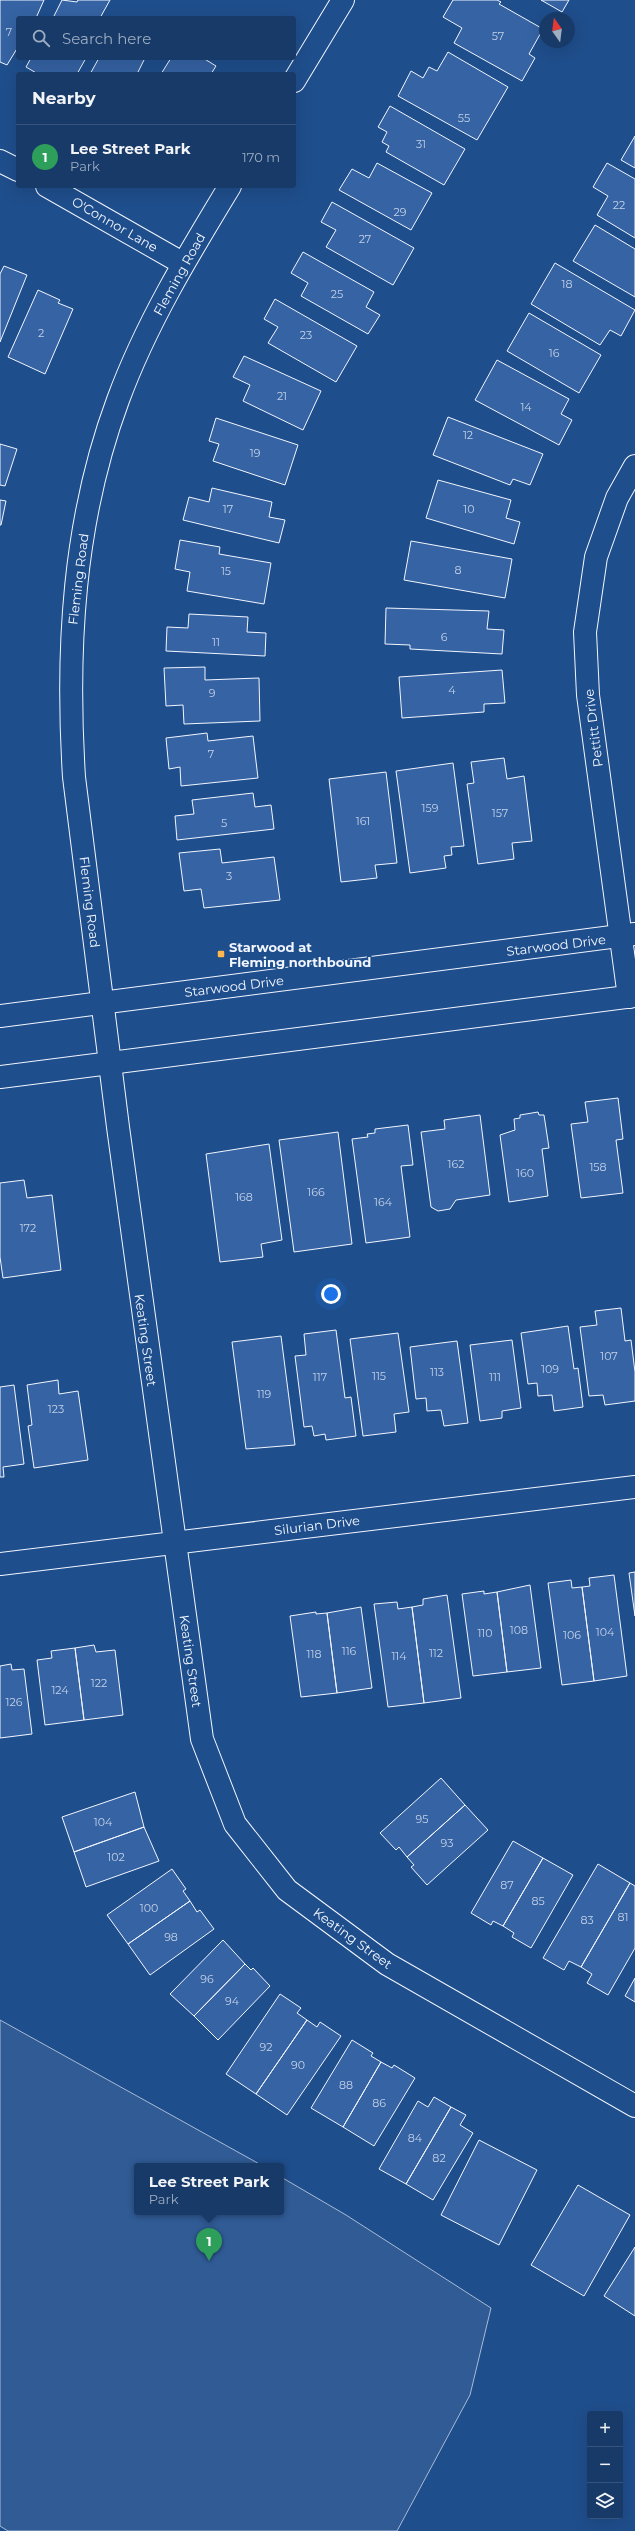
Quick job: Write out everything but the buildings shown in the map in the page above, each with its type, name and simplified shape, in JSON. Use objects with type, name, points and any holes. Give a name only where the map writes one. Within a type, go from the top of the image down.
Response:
[{"type":"street","points":[[296,78],[343,0]]},
{"type":"street","points":[[0,161],[16,169]]},
{"type":"street","name":"O'Connor Lane","points":[[51,188],[182,263]]},
{"type":"street","name":"Fleming Road","points":[[103,1003],[74,777],[71,721],[73,603],[80,544],[100,459],[118,400],[163,300],[182,263],[229,188]]},
{"type":"street","name":"Pettitt Drive","points":[[632,996],[627,936],[588,695],[585,632],[596,557],[617,498],[635,466]]},
{"type":"street","name":"Starwood Drive","points":[[0,1016],[627,936]]},
{"type":"street","points":[[0,1078],[632,996]]},
{"type":"street","name":"Keating Street","points":[[103,1003],[202,1739],[235,1824],[287,1890],[387,1964],[635,2106]]},
{"type":"street","name":"Silurian Drive","points":[[0,1564],[635,1488]]},
{"type":"shaded area","points":[[0,2020],[258,2163],[134,2163],[134,2215],[284,2215],[284,2179],[346,2215],[491,2308],[470,2395],[397,2531],[8,2531],[0,2526]]},
{"type":"place","name":"Starwood at Fleming northbound","points":[[221,954]]},
{"type":"place","name":"Lee Street Park","points":[[209,2261]]}]
